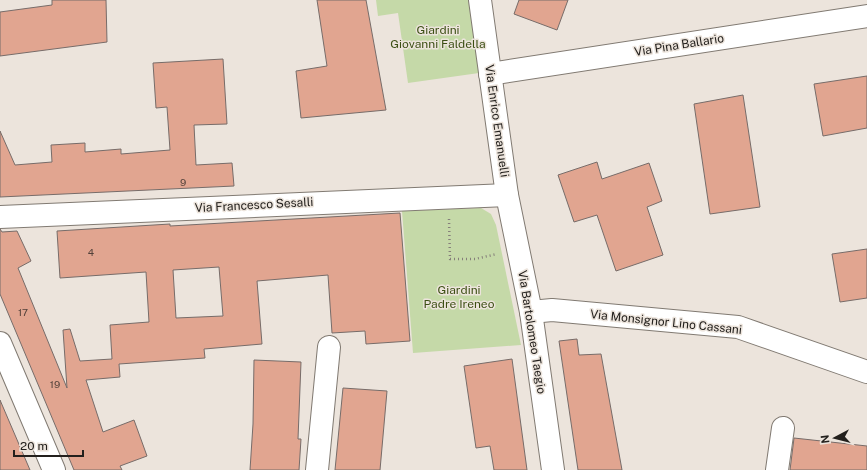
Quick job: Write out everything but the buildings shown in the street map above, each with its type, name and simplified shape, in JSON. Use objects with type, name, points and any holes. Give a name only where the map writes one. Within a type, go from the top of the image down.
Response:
[{"type":"street","name":"Via Enrico Emanuelli","points":[[480,0],[507,195]]},
{"type":"street","name":"Via Pina Ballario","points":[[490,74],[867,16]]},
{"type":"street","name":"Via Francesco Sesalli","points":[[0,217],[507,195]]},
{"type":"street","name":"Via Bartolomeo Taegio","points":[[507,195],[531,312],[553,470]]},
{"type":"street","name":"Via Monsignor Lino Cassani","points":[[531,312],[552,310],[738,328],[867,372]]},
{"type":"street","points":[[0,343],[54,470]]},
{"type":"street","points":[[318,470],[329,347]]},
{"type":"street","points":[[777,470],[783,428]]},
{"type":"path","points":[[449,215],[450,259],[475,259],[504,253]]},
{"type":"green space","name":"Giardini Giovanni Faldella","points":[[376,0],[469,0],[479,73],[408,83],[398,13],[378,16]]},
{"type":"green space","name":"Giardini Padre Ireneo","points":[[481,208],[491,214],[496,225],[521,345],[413,353],[402,211]]}]
